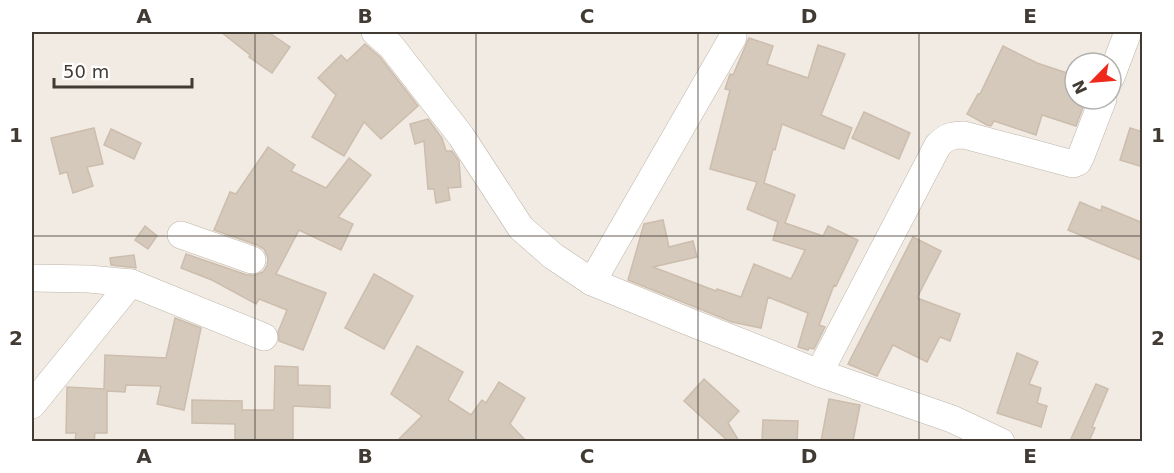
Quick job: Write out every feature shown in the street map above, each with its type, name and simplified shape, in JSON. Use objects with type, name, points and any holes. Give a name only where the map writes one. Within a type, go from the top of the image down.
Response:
[{"type":"street","points":[[375,32],[391,46],[455,127],[521,228],[553,256],[592,282],[819,373],[953,430],[1001,441]]},
{"type":"street","points":[[1121,51],[1128,32]]},
{"type":"street","points":[[592,282],[733,38]]},
{"type":"street","points":[[819,373],[938,145],[944,139],[952,135],[964,135],[1073,164],[1078,162],[1081,156],[1098,111]]},
{"type":"street","points":[[181,235],[252,260]]},
{"type":"street","points":[[32,278],[89,279],[131,283],[264,337]]},
{"type":"street","points":[[32,405],[131,283]]},
{"type":"building","points":[[221,32],[268,32],[290,47],[272,73],[249,57],[250,55]]},
{"type":"building","points":[[749,38],[773,46],[767,64],[808,78],[818,45],[845,54],[821,115],[852,128],[844,149],[782,124],[764,183],[795,195],[785,223],[823,236],[828,226],[858,240],[836,286],[834,285],[819,325],[825,327],[814,349],[798,347],[808,313],[768,297],[761,328],[732,322],[628,280],[644,224],[663,220],[669,247],[693,241],[697,257],[653,267],[716,291],[717,289],[741,297],[754,264],[791,279],[805,250],[773,240],[778,222],[747,209],[757,182],[710,169],[730,90],[725,89],[730,74],[733,75]]},
{"type":"building","points":[[365,44],[380,57],[418,106],[381,139],[364,122],[344,156],[312,137],[336,95],[318,78],[341,55],[347,61]]},
{"type":"building","points":[[1003,46],[1037,63],[1063,72],[1063,111],[1082,111],[1076,126],[1042,115],[1036,135],[994,121],[991,126],[987,125],[967,114],[980,94]]},
{"type":"building","points":[[864,112],[910,133],[899,159],[852,138]]},
{"type":"building","points":[[428,119],[442,138],[446,151],[452,151],[459,161],[461,187],[448,188],[450,200],[436,203],[434,189],[428,189],[424,141],[415,144],[410,124]]},
{"type":"building","points":[[94,128],[103,164],[87,167],[93,186],[73,193],[67,172],[60,174],[51,138]]},
{"type":"building","points":[[1130,128],[1143,132],[1143,167],[1120,160]]},
{"type":"building","points":[[111,129],[141,143],[134,159],[104,145]]},
{"type":"building","points":[[268,147],[295,165],[291,171],[326,188],[349,158],[371,175],[338,217],[353,224],[341,250],[299,230],[276,274],[326,293],[303,350],[279,341],[278,332],[287,310],[259,299],[256,304],[212,280],[181,268],[186,254],[247,275],[263,272],[268,258],[264,249],[214,230],[230,192],[236,194]]},
{"type":"building","points":[[1080,202],[1101,211],[1102,206],[1143,223],[1143,261],[1068,230]]},
{"type":"building","points":[[145,226],[157,236],[148,249],[135,240]]},
{"type":"building","points":[[913,237],[941,251],[917,298],[960,314],[950,341],[940,337],[927,362],[893,345],[877,376],[848,364]]},
{"type":"building","points":[[134,255],[136,268],[111,265],[110,258]]},
{"type":"building","points":[[374,274],[413,296],[384,349],[345,328]]},
{"type":"building","points":[[175,318],[201,328],[184,410],[157,404],[161,386],[126,385],[125,392],[107,391],[107,433],[95,433],[94,441],[75,441],[76,433],[66,433],[67,387],[104,389],[105,355],[166,358]]},
{"type":"building","points":[[417,346],[463,372],[448,400],[471,415],[482,400],[486,403],[499,382],[525,398],[510,424],[526,441],[397,441],[422,416],[391,394]]},
{"type":"building","points":[[1017,353],[1038,362],[1029,384],[1041,388],[1037,403],[1047,406],[1041,427],[997,413]]},
{"type":"building","points":[[275,366],[298,367],[298,385],[330,386],[330,408],[293,406],[293,441],[235,441],[235,424],[192,423],[192,400],[242,401],[242,410],[274,410]]},
{"type":"building","points":[[704,379],[739,411],[728,423],[739,441],[728,441],[684,401]]},
{"type":"building","points":[[1096,384],[1108,389],[1092,427],[1095,428],[1089,441],[1070,441]]},
{"type":"building","points":[[829,399],[860,405],[853,441],[821,441]]},
{"type":"building","points":[[763,420],[798,421],[797,441],[762,441]]}]
